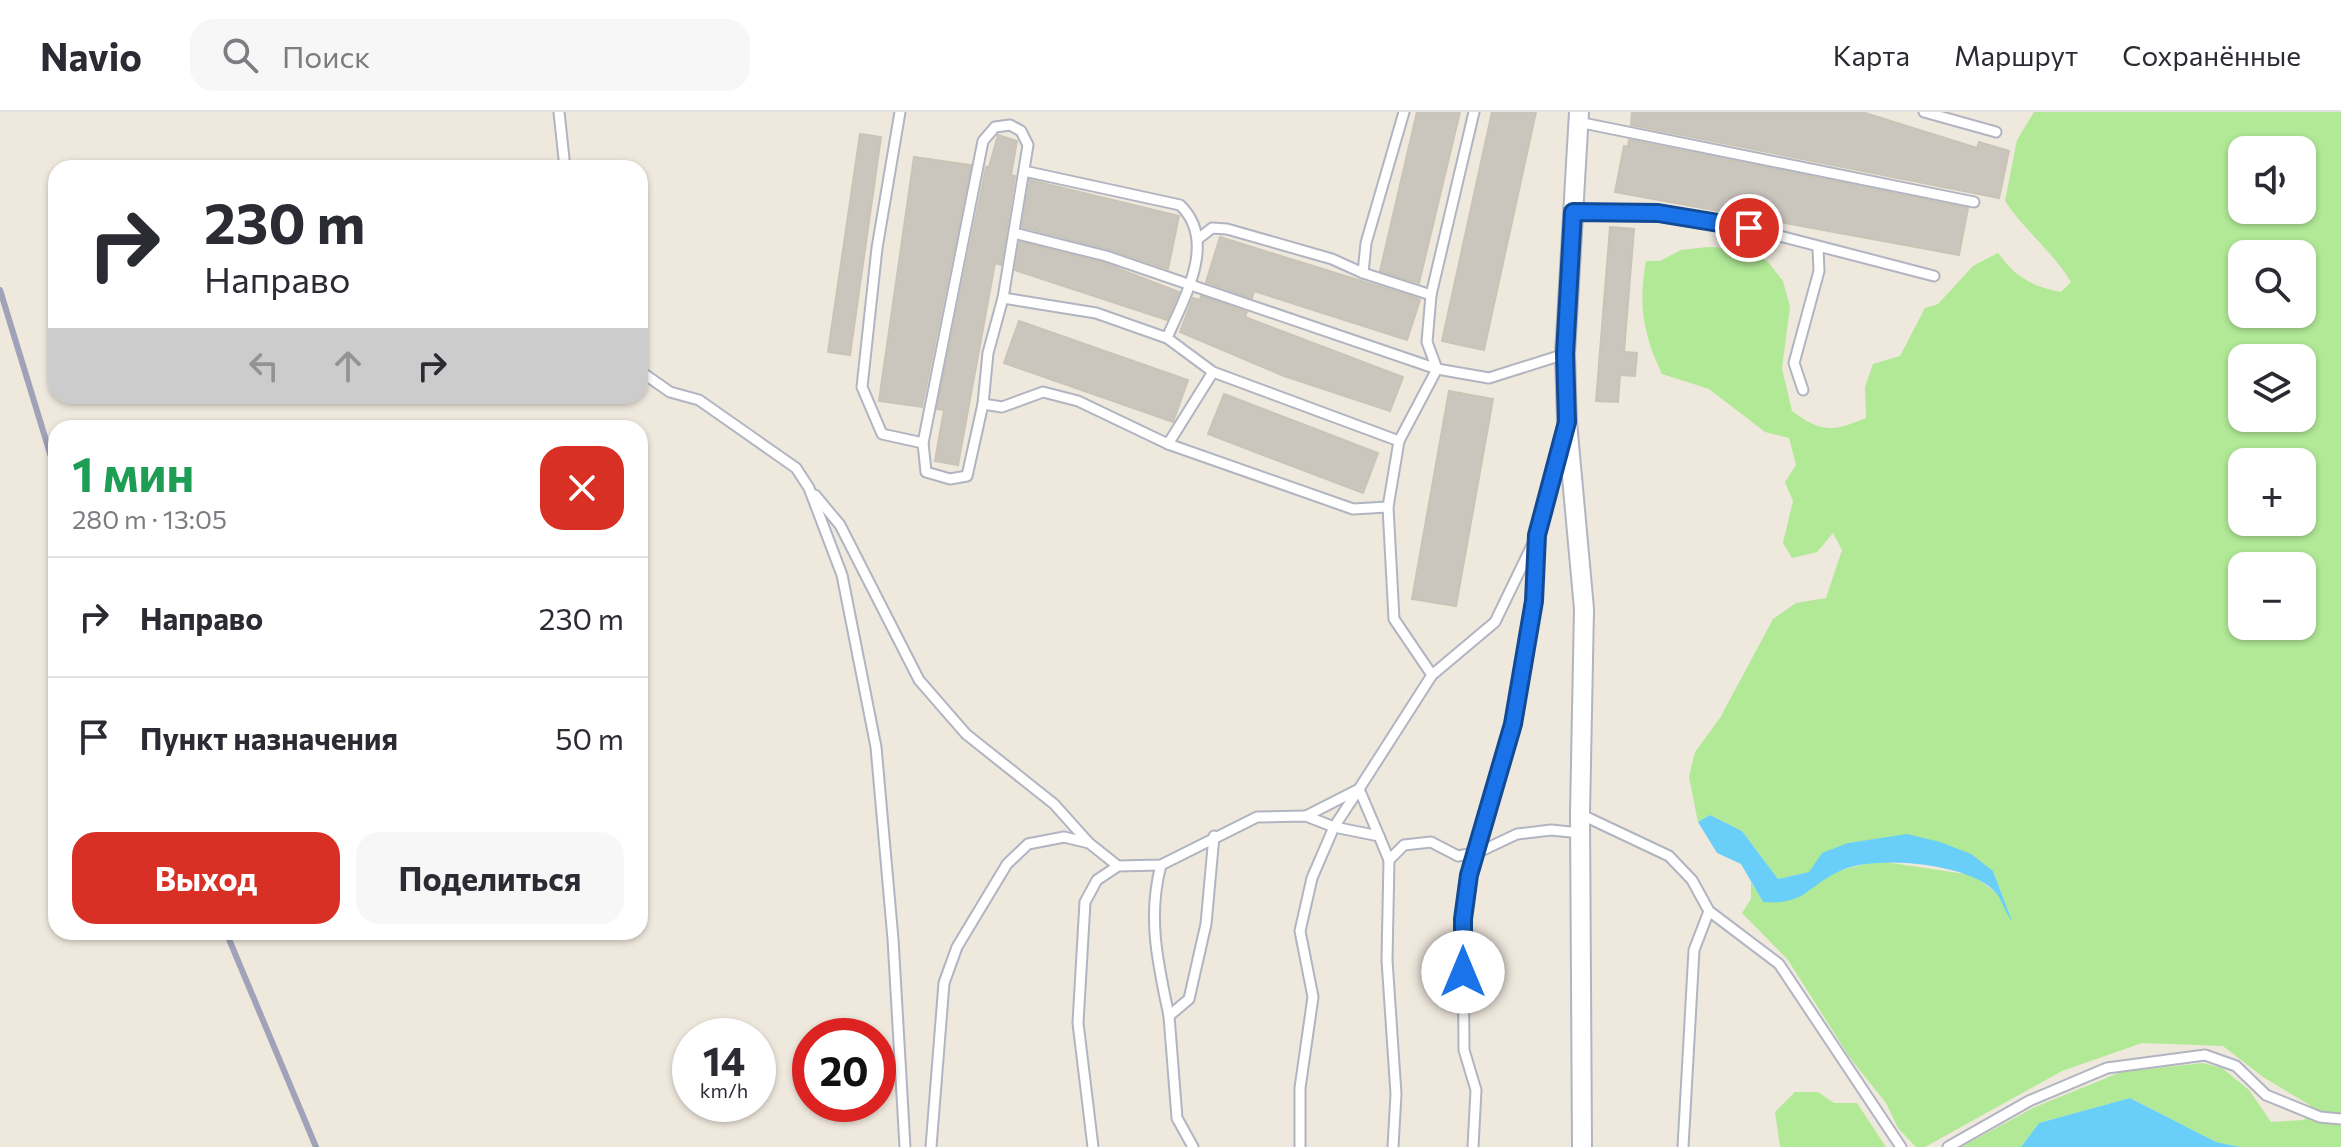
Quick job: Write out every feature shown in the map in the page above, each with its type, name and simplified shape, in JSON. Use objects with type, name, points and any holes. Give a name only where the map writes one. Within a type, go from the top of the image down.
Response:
[{"type":"street","points":[[1578,117],[1565,354],[1567,422],[1584,609],[1580,824],[1582,1147]]},
{"type":"lane","points":[[559,112],[564,160]]},
{"type":"lane","points":[[900,112],[877,248],[862,387],[882,434],[923,443]]},
{"type":"lane","points":[[1363,273],[1366,243],[1404,112]]},
{"type":"lane","points":[[1432,675],[1394,619],[1388,507],[1399,441],[1437,369],[1427,342],[1431,295],[1474,112]]},
{"type":"lane","points":[[1924,112],[1996,132]]},
{"type":"lane","points":[[1578,117],[1974,202]]},
{"type":"lane","points":[[1010,125],[1021,131],[1028,145],[1024,171],[1003,298],[988,353],[983,404],[967,476],[950,479],[926,472],[923,443],[976,171],[983,141],[995,127],[1010,125]]},
{"type":"lane","points":[[1024,171],[1180,205],[1191,215],[1198,239],[1189,284],[1167,338]]},
{"type":"lane","points":[[1573,212],[1658,213],[1749,228],[1934,276]]},
{"type":"lane","points":[[1198,239],[1212,228],[1227,229],[1332,259],[1363,273],[1431,295]]},
{"type":"lane","points":[[1014,233],[1106,256],[1437,369],[1489,378],[1565,354]]},
{"type":"lane","points":[[1803,390],[1794,363],[1819,271],[1818,248]]},
{"type":"lane","points":[[1003,298],[1096,313],[1167,338],[1213,372],[1399,441]]},
{"type":"lane","points":[[1168,444],[1213,372]]},
{"type":"lane","points":[[648,377],[670,392],[699,400],[796,468],[840,525],[919,680],[966,734],[1054,804],[1089,843],[1118,866]]},
{"type":"lane","points":[[983,404],[1002,407],[1043,392],[1078,401],[1168,444],[1353,509],[1388,507]]},
{"type":"lane","points":[[1300,1147],[1300,1088],[1313,997],[1300,931],[1312,878],[1334,827],[1432,675],[1495,622],[1537,535],[1567,422]]},
{"type":"lane","points":[[809,488],[842,575],[876,747],[893,939],[905,1147]]},
{"type":"lane","points":[[1473,1147],[1476,1090],[1464,1050],[1463,919],[1469,875],[1479,852],[1513,724],[1534,601],[1537,535]]},
{"type":"lane","points":[[1306,816],[1359,789]]},
{"type":"lane","points":[[1359,789],[1389,860],[1387,960],[1396,1094],[1393,1147]]},
{"type":"lane","points":[[1093,1147],[1078,1023],[1085,902],[1097,880],[1118,866],[1161,865],[1257,817],[1306,816],[1334,827],[1379,836]]},
{"type":"lane","points":[[1389,860],[1404,845],[1431,842],[1458,856],[1479,852],[1517,834],[1580,824],[1669,856],[1692,880],[1709,911],[1779,964],[1901,1147]]},
{"type":"lane","points":[[1169,1016],[1189,999],[1206,924],[1214,836]]},
{"type":"lane","points":[[931,1147],[944,983],[957,947],[1007,864],[1028,844],[1064,837],[1089,843]]},
{"type":"lane","points":[[1161,865],[1153,897],[1157,958],[1169,1016],[1177,1118],[1193,1147]]},
{"type":"lane","points":[[1683,1147],[1694,950],[1709,911]]},
{"type":"lane","points":[[1948,1147],[2029,1101],[2107,1068],[2205,1055],[2236,1066],[2266,1095],[2320,1117],[2341,1119]]},
{"type":"green space","points":[[2034,112],[2341,112],[2341,1147],[2240,1147],[2216,1142],[2130,1098],[2039,1123],[2021,1147],[1961,1147],[2035,1107],[2121,1072],[2203,1063],[2222,1068],[2249,1090],[2271,1122],[2304,1120],[2311,1106],[2263,1077],[2223,1046],[2142,1043],[2062,1071],[1925,1147],[1916,1147],[1898,1128],[1886,1103],[1850,1058],[1788,960],[1742,913],[1751,899],[1751,882],[1763,902],[1841,870],[1878,861],[1972,875],[1998,894],[2011,918],[1993,871],[1878,839],[1848,843],[1809,872],[1778,879],[1742,831],[1710,815],[1698,822],[1689,777],[1695,752],[1720,718],[1773,619],[1796,603],[1826,598],[1842,550],[1833,533],[1817,552],[1792,558],[1783,543],[1793,501],[1785,482],[1796,465],[1789,438],[1765,432],[1709,389],[1662,374],[1650,346],[1644,319],[1642,291],[1646,261],[1660,261],[1681,250],[1708,247],[1749,249],[1768,262],[1783,281],[1790,307],[1782,368],[1792,411],[1820,427],[1836,428],[1866,418],[1865,387],[1873,364],[1900,356],[1925,308],[1938,304],[1973,266],[1998,253],[2018,275],[2033,284],[2061,292],[2071,282],[2005,201],[2017,140]]},
{"type":"green space","points":[[1795,1092],[1818,1092],[1834,1103],[1857,1103],[1886,1147],[1780,1147],[1775,1112]]},
{"type":"water","points":[[1710,815],[1742,831],[1778,879],[1809,872],[1822,853],[1848,843],[1907,834],[1940,842],[1971,854],[1993,871],[2012,921],[1997,894],[1985,883],[1967,875],[1922,864],[1856,866],[1828,877],[1797,898],[1763,902],[1741,864],[1717,853],[1698,822]]},
{"type":"water","points":[[2130,1098],[2216,1142],[2240,1147],[2021,1147],[2039,1123]]},
{"type":"building","points":[[1417,112],[1460,112],[1419,283],[1380,271]]},
{"type":"building","points":[[1492,112],[1536,112],[1484,350],[1442,341]]},
{"type":"building","points":[[1632,112],[1862,112],[1977,148],[1979,142],[2009,151],[1999,198],[1631,125]]},
{"type":"building","points":[[860,134],[881,137],[850,355],[828,352]]},
{"type":"building","points":[[998,135],[1017,141],[1011,175],[1015,176],[1001,265],[995,263],[958,465],[935,461],[944,410],[937,409],[986,167],[989,167]]},
{"type":"building","points":[[1629,140],[1968,208],[1959,255],[1615,192],[1624,146],[1628,147]]},
{"type":"building","points":[[914,157],[971,165],[922,407],[879,401]]},
{"type":"building","points":[[1030,180],[1179,216],[1168,269],[1108,249],[1022,227]]},
{"type":"building","points":[[1610,227],[1634,229],[1624,352],[1637,353],[1635,376],[1620,375],[1618,402],[1596,401]]},
{"type":"building","points":[[1220,237],[1420,300],[1407,340],[1254,291],[1252,298],[1206,282]]},
{"type":"building","points":[[1020,242],[1104,263],[1179,292],[1167,320],[1015,270]]},
{"type":"building","points":[[1201,296],[1247,312],[1245,317],[1403,377],[1390,411],[1284,376],[1180,332],[1193,298],[1200,300]]},
{"type":"building","points":[[1019,321],[1188,380],[1173,422],[1004,363]]},
{"type":"building","points":[[1449,391],[1493,399],[1456,606],[1412,599]]},
{"type":"building","points":[[1224,394],[1378,453],[1363,493],[1208,434]]},
{"type":"railway","points":[[0,290],[48,447]]},
{"type":"railway","points":[[229,940],[316,1147]]},
{"type":"route","points":[[1463,972],[1463,919],[1469,875],[1479,852],[1513,724],[1534,601],[1537,535],[1542,505],[1567,422],[1565,354],[1573,212],[1658,213],[1749,228]]}]
